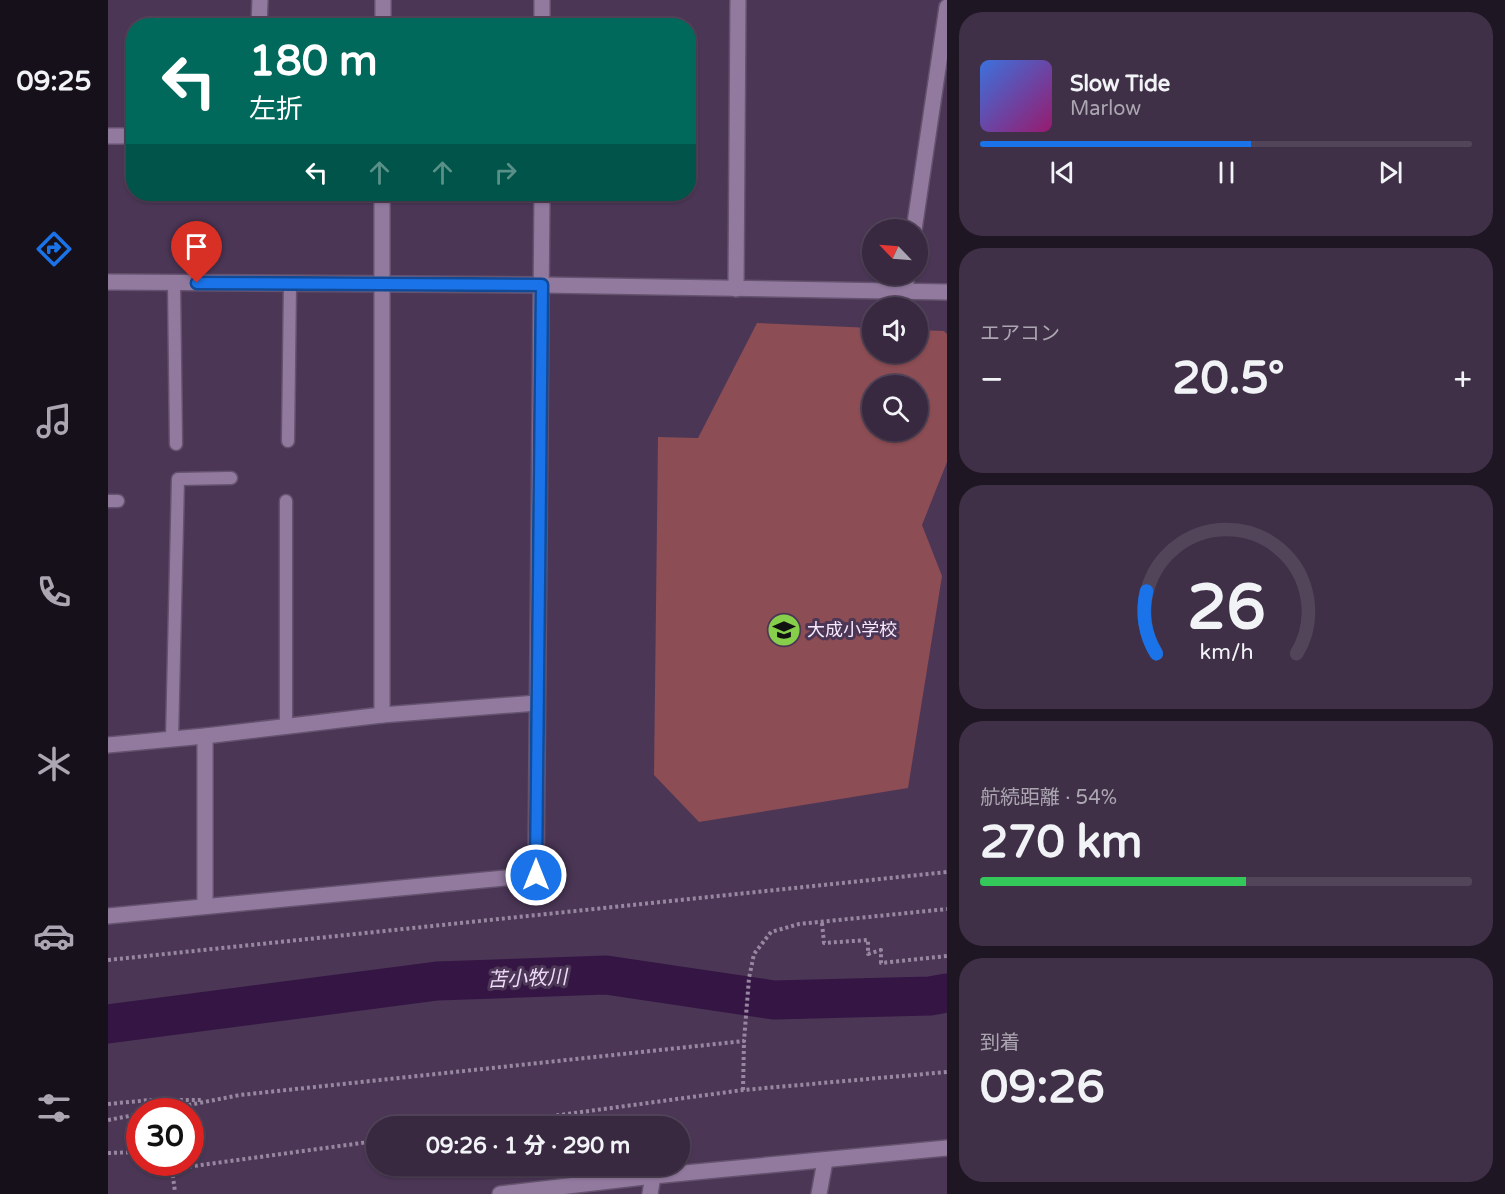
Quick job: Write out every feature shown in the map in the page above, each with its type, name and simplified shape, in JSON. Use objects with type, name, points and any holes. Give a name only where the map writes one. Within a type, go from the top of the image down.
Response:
[{"type":"street","points":[[259,18],[260,0]]},
{"type":"street","points":[[383,0],[383,18]]},
{"type":"street","points":[[542,0],[542,18]]},
{"type":"street","points":[[736,289],[738,0]]},
{"type":"street","points":[[916,219],[947,7]]},
{"type":"street","points":[[108,136],[126,136]]},
{"type":"street","points":[[382,201],[382,715]]},
{"type":"street","points":[[108,916],[536,875],[542,201]]},
{"type":"street","points":[[108,282],[542,285],[947,292]]},
{"type":"street","points":[[904,291],[905,285]]},
{"type":"street","points":[[108,745],[382,715],[537,703]]},
{"type":"street","points":[[205,736],[205,906]]},
{"type":"street","points":[[690,1173],[947,1148]]},
{"type":"street","points":[[819,1194],[825,1161]]},
{"type":"street","points":[[500,1194],[653,1176],[650,1194]]},
{"type":"lane","points":[[174,283],[176,444]]},
{"type":"lane","points":[[288,441],[290,284]]},
{"type":"lane","points":[[172,739],[178,479],[231,478]]},
{"type":"lane","points":[[286,501],[286,726]]},
{"type":"path","points":[[108,960],[947,872]]},
{"type":"path","points":[[742,1090],[749,978],[754,954],[771,932],[799,924],[947,909]]},
{"type":"path","points":[[822,923],[824,943],[868,940],[868,954],[881,950],[881,963],[947,956]]},
{"type":"path","points":[[204,1102],[251,1094],[744,1041]]},
{"type":"path","points":[[552,1116],[742,1090],[947,1072]]},
{"type":"path","points":[[108,1104],[150,1100],[215,1100]]},
{"type":"path","points":[[108,1120],[126,1117]]},
{"type":"path","points":[[204,1165],[366,1142]]},
{"type":"path","points":[[108,1153],[126,1152]]},
{"type":"path","points":[[173,1176],[175,1192]]},
{"type":"shaded area","name":"大成小学校","points":[[757,323],[862,328],[862,363],[928,363],[928,330],[944,331],[947,334],[947,462],[922,525],[942,576],[908,788],[699,822],[654,775],[658,437],[698,438]]},
{"type":"waterway","name":"苫小牧川","points":[[108,1024],[437,981],[606,975],[774,1000],[930,996],[947,993]]},
{"type":"place","name":"大成小学校","points":[[784,630]]},
{"type":"route","points":[[197,283],[542,285],[536,875]]}]
